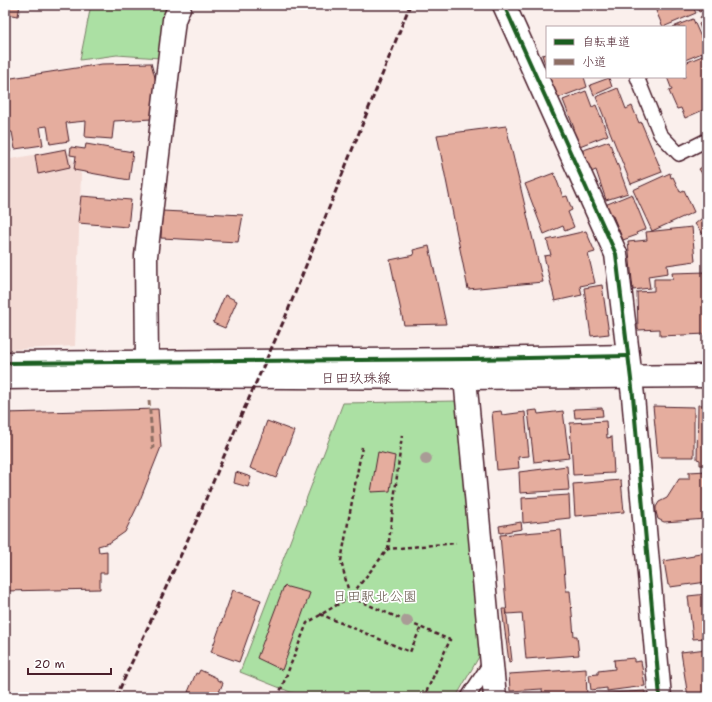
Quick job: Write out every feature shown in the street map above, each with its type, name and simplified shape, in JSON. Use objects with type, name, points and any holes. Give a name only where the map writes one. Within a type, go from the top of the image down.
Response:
[{"type":"street","points":[[148,361],[146,256],[174,20],[180,5]]},
{"type":"street","points":[[504,5],[616,254],[630,367],[660,697]]},
{"type":"street","points":[[5,363],[464,359],[630,367]]},
{"type":"street","name":"日田玖珠線","points":[[5,378],[147,376],[465,378],[630,367],[707,376]]},
{"type":"street","points":[[465,378],[495,697]]},
{"type":"lane","points":[[636,78],[660,134],[679,154],[707,140]]},
{"type":"lane","points":[[468,697],[491,662]]},
{"type":"path","points":[[278,697],[307,622],[350,597],[388,549],[402,435]]},
{"type":"path","points":[[350,597],[341,561],[362,447]]},
{"type":"path","points":[[388,549],[457,543]]},
{"type":"path","points":[[350,597],[450,640],[424,697]]},
{"type":"path","points":[[320,614],[410,652],[421,628]]},
{"type":"shaded area","points":[[66,149],[81,174],[75,346],[5,350],[5,160]]},
{"type":"green space","points":[[91,5],[173,5],[160,58],[117,55],[80,60]]},
{"type":"green space","name":"日田駅北公園","points":[[457,401],[480,655],[456,697],[303,697],[240,672],[343,403]]},
{"type":"building","points":[[5,5],[20,5],[18,16],[5,14]]},
{"type":"building","points":[[670,5],[692,5],[696,13],[663,26],[656,11]]},
{"type":"building","points":[[696,5],[707,5],[707,9],[699,12]]},
{"type":"building","points":[[707,14],[707,45],[699,24],[702,22],[700,17]]},
{"type":"building","points":[[693,19],[707,51],[686,60],[686,26],[676,26]]},
{"type":"building","points":[[546,54],[546,66],[542,55]]},
{"type":"building","points":[[707,54],[707,116],[703,110],[685,118],[681,108],[677,109],[669,91],[672,90],[667,78],[686,78],[686,63]]},
{"type":"building","points":[[151,63],[159,92],[152,119],[114,121],[112,139],[85,137],[86,121],[66,123],[69,141],[50,144],[47,126],[40,127],[43,145],[15,149],[12,132],[9,132],[10,136],[5,136],[5,79],[102,64]]},
{"type":"building","points":[[547,78],[584,78],[587,87],[558,98],[555,90],[552,91]]},
{"type":"building","points":[[609,78],[612,87],[594,95],[590,85]]},
{"type":"building","points":[[618,88],[626,109],[632,106],[639,123],[641,122],[662,172],[631,184],[596,97]]},
{"type":"building","points":[[586,91],[592,107],[596,105],[608,135],[577,147],[571,129],[574,128],[563,100]]},
{"type":"building","points":[[506,126],[543,282],[468,289],[437,135]]},
{"type":"building","points":[[609,141],[628,193],[606,200],[596,170],[586,174],[578,152]]},
{"type":"building","points":[[5,144],[9,144],[10,152],[5,153]]},
{"type":"building","points":[[86,144],[133,152],[129,180],[74,170],[76,156],[70,155],[71,147],[85,149]]},
{"type":"building","points":[[66,149],[70,167],[38,174],[35,155]]},
{"type":"building","points":[[707,164],[707,181],[699,169]]},
{"type":"building","points":[[554,173],[563,197],[567,196],[572,210],[568,212],[574,227],[565,231],[563,226],[544,234],[525,184]]},
{"type":"building","points":[[670,173],[671,178],[673,177],[680,192],[684,190],[694,212],[652,231],[633,190]]},
{"type":"building","points":[[632,194],[646,229],[636,233],[637,235],[623,240],[613,216],[610,218],[605,205]]},
{"type":"building","points":[[81,196],[131,200],[128,227],[78,223]]},
{"type":"building","points":[[162,211],[243,215],[238,242],[161,238]]},
{"type":"building","points":[[707,214],[707,239],[695,224]]},
{"type":"building","points":[[692,227],[695,261],[667,265],[668,273],[648,276],[650,288],[633,290],[628,242],[647,240],[646,232]]},
{"type":"building","points":[[586,231],[595,252],[588,254],[595,283],[580,286],[582,295],[555,301],[544,256],[551,255],[547,240]]},
{"type":"building","points":[[429,246],[446,324],[404,325],[390,260],[414,255],[413,250]]},
{"type":"building","points":[[707,272],[707,334],[660,336],[660,329],[638,330],[637,292],[654,291],[654,279],[673,279],[672,273]]},
{"type":"building","points":[[602,285],[609,334],[591,336],[584,288]]},
{"type":"building","points":[[225,295],[237,301],[225,328],[213,323]]},
{"type":"building","points":[[698,405],[707,405],[707,465],[700,465],[700,460],[697,459]]},
{"type":"building","points":[[653,406],[694,407],[694,457],[658,457]]},
{"type":"building","points":[[602,408],[603,416],[575,418],[574,409]]},
{"type":"building","points":[[158,409],[161,447],[138,505],[125,532],[109,543],[98,546],[99,552],[107,551],[107,573],[100,573],[100,589],[5,591],[5,413]]},
{"type":"building","points":[[537,410],[538,414],[563,411],[569,458],[534,462],[528,411]]},
{"type":"building","points":[[501,411],[502,415],[525,412],[529,456],[518,457],[519,468],[497,470],[492,412]]},
{"type":"building","points":[[267,421],[294,431],[276,478],[250,468]]},
{"type":"building","points":[[606,421],[607,438],[612,437],[614,473],[573,475],[570,423]]},
{"type":"building","points":[[378,452],[395,456],[390,491],[371,492]]},
{"type":"building","points":[[567,466],[569,490],[520,493],[519,472]]},
{"type":"building","points":[[707,471],[707,519],[664,522],[658,519],[656,507],[659,502],[667,498],[679,479],[689,479],[689,472]]},
{"type":"building","points":[[236,472],[251,477],[248,487],[234,483]]},
{"type":"building","points":[[621,480],[624,512],[575,516],[573,484]]},
{"type":"building","points":[[569,495],[570,518],[523,523],[522,498]]},
{"type":"building","points":[[521,522],[522,529],[500,533],[499,526]]},
{"type":"building","points":[[561,530],[566,591],[570,591],[574,636],[577,636],[579,655],[526,659],[522,613],[507,614],[500,535]]},
{"type":"building","points":[[707,552],[707,582],[670,587],[670,585],[668,585],[664,561],[694,556],[694,554]]},
{"type":"building","points":[[284,586],[310,593],[282,670],[257,658]]},
{"type":"building","points":[[233,590],[261,600],[239,662],[211,652]]},
{"type":"building","points":[[707,594],[707,638],[693,639],[688,596]]},
{"type":"building","points":[[502,609],[506,609],[512,661],[509,662]]},
{"type":"building","points":[[707,649],[707,697],[688,697],[681,652]]},
{"type":"building","points":[[634,658],[634,662],[641,661],[645,686],[607,691],[607,688],[591,690],[589,675],[598,674],[598,671],[615,669],[614,660]]},
{"type":"building","points":[[586,669],[587,697],[543,697],[542,689],[510,691],[509,674]]},
{"type":"building","points":[[200,670],[217,678],[217,680],[223,683],[217,697],[200,697],[188,692],[196,673],[198,674]]},
{"type":"building","points":[[645,691],[645,697],[593,697],[593,694]]},
{"type":"railway","points":[[116,697],[199,515],[285,318],[410,5]]},
{"type":"marked path","points":[[149,400],[153,449]]},
{"type":"cycle path","points":[[504,5],[616,254],[633,396],[660,697]]},
{"type":"cycle path","points":[[5,363],[471,359],[628,356]]}]
